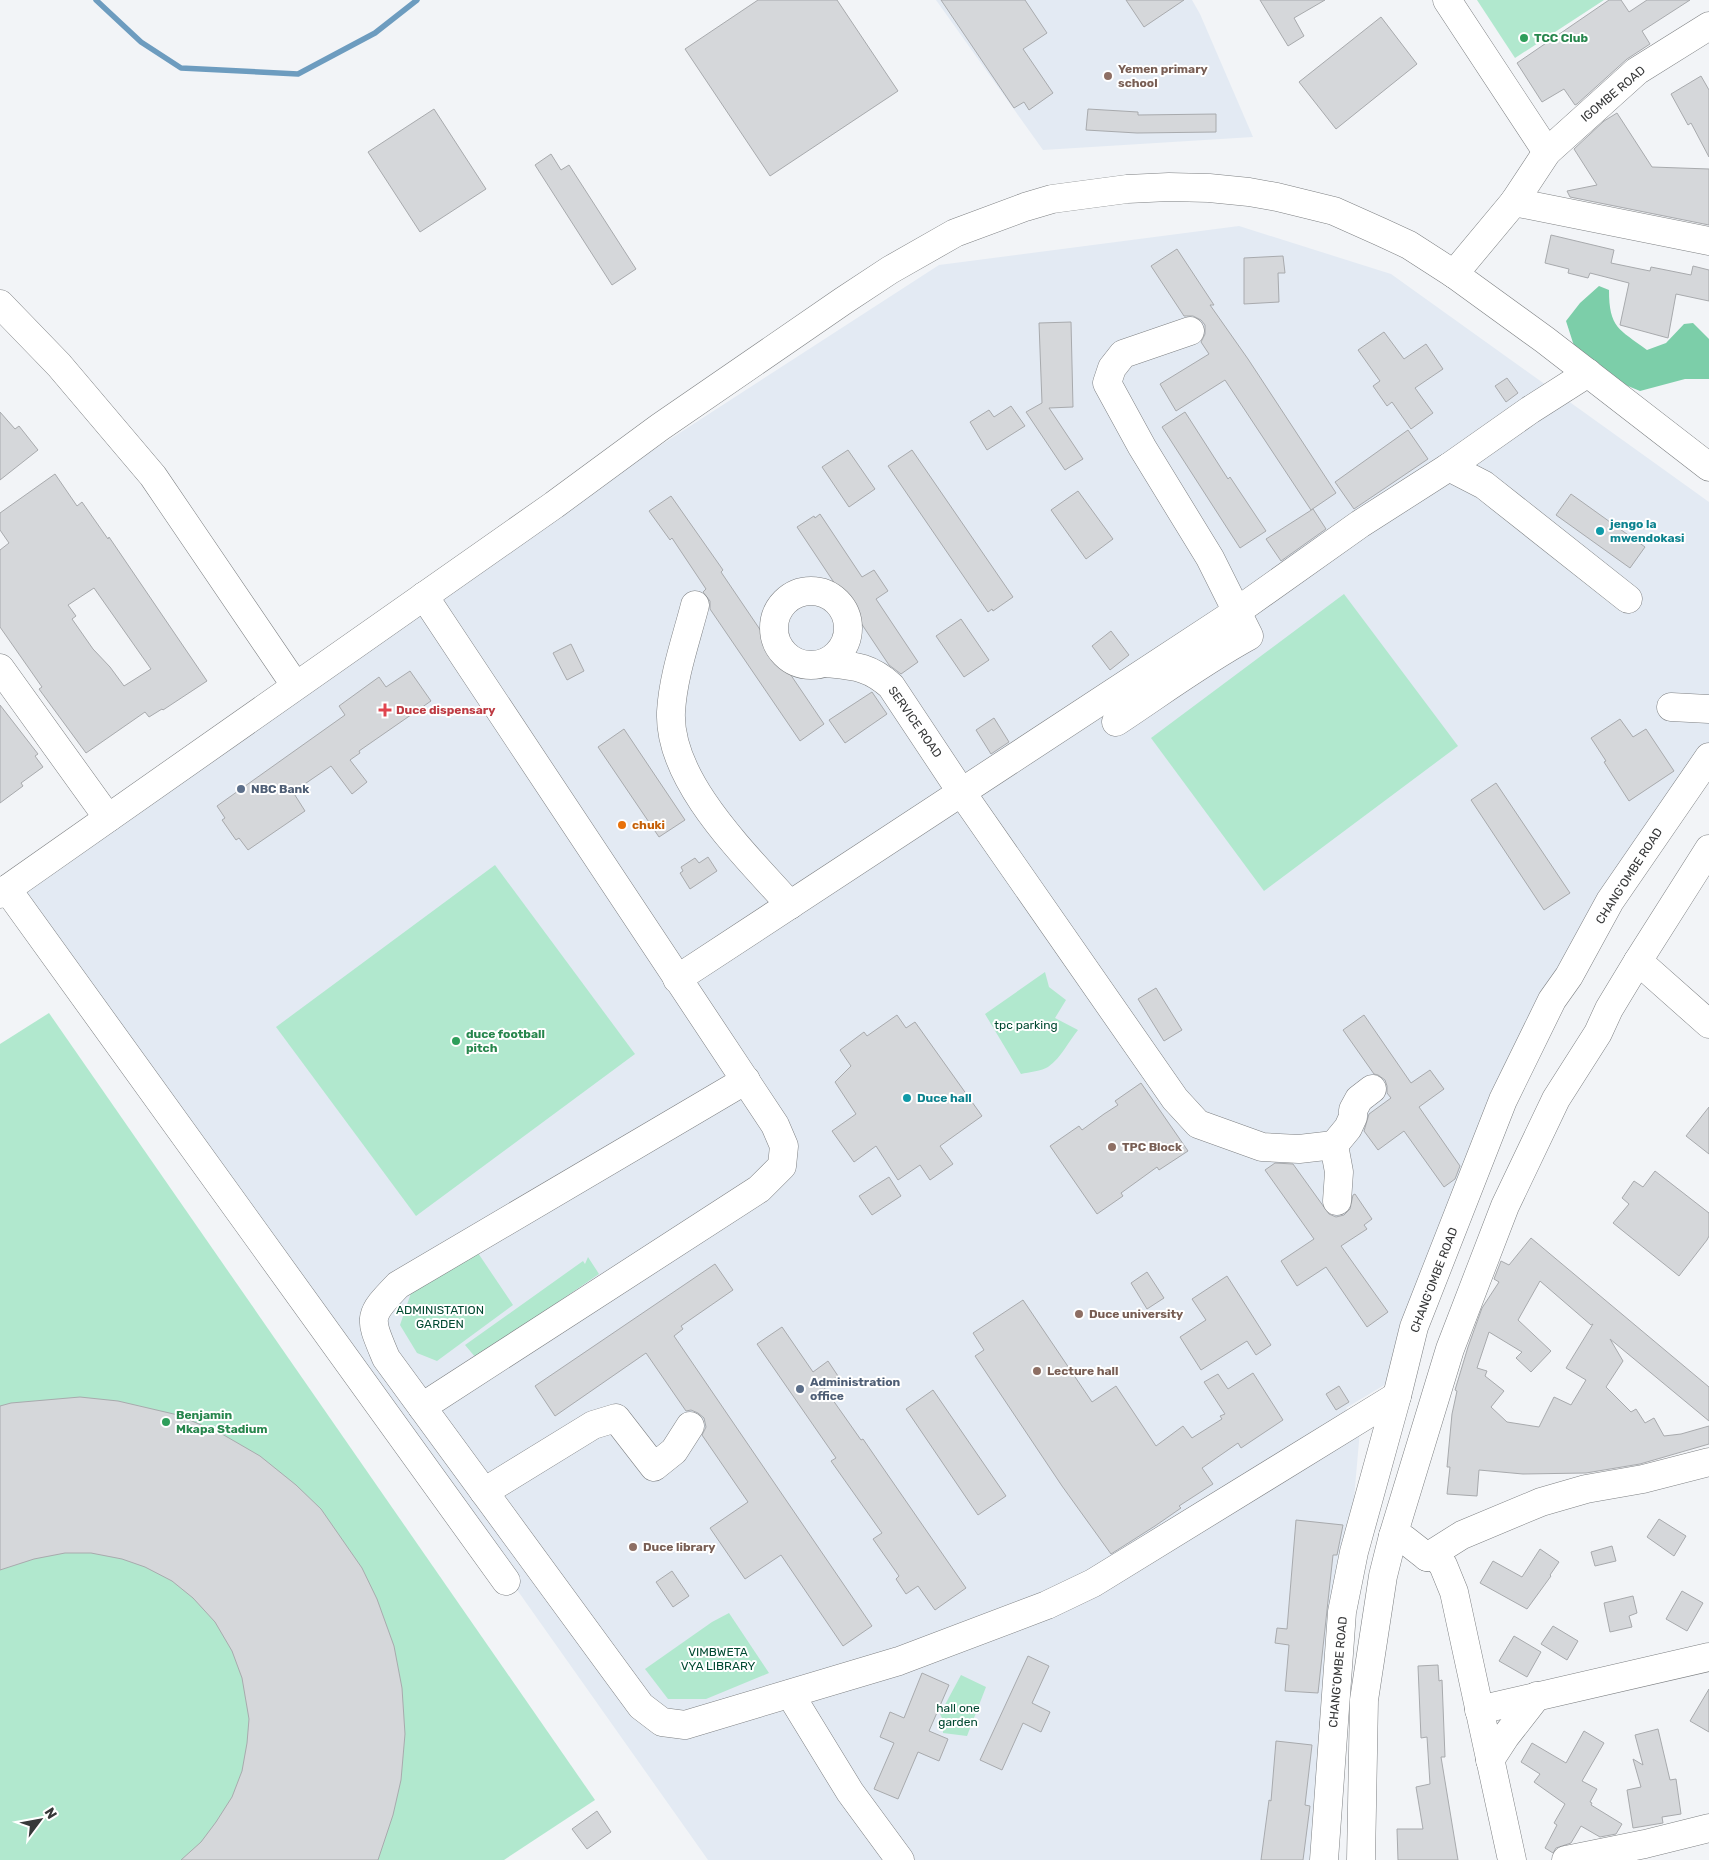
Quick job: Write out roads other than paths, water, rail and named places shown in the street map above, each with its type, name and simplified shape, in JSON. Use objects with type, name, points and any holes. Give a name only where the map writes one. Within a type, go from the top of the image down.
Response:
[{"type":"street","points":[[1447,0],[1547,152]]},
{"type":"street","name":"IGOMBE ROAD","points":[[1454,274],[1514,202],[1547,152],[1637,71],[1709,26]]},
{"type":"street","points":[[506,1581],[3,891],[843,300],[954,233],[1052,199],[1126,188],[1169,187],[1249,192],[1334,211],[1409,245],[1454,274],[1588,373],[1709,467]]},
{"type":"street","points":[[1514,202],[1709,241]]},
{"type":"street","points":[[0,304],[59,366],[153,476],[296,684]]},
{"type":"street","points":[[1116,722],[1198,666],[1249,636],[1210,558],[1142,447],[1107,383],[1112,368],[1123,354],[1190,331]]},
{"type":"street","points":[[677,979],[1236,612],[1360,524],[1449,467],[1530,410],[1588,373]]},
{"type":"street","points":[[1449,467],[1484,485],[1628,599]]},
{"type":"street","points":[[422,1407],[759,1189],[782,1166],[784,1146],[775,1125],[746,1080],[677,979],[424,596]]},
{"type":"street","points":[[695,605],[677,676],[671,713],[674,741],[689,780],[722,829],[790,905]]},
{"type":"street","name":"SERVICE ROAD","points":[[825,663],[860,667],[879,676],[891,686],[962,793],[1175,1099],[1189,1116],[1198,1124],[1207,1128],[1262,1147],[1299,1149],[1334,1146]]},
{"type":"street","points":[[0,668],[108,818]]},
{"type":"street","points":[[1671,707],[1709,709]]},
{"type":"street","name":"CHANG'OMBE ROAD","points":[[1324,1860],[1342,1612],[1354,1552],[1398,1396],[1414,1327],[1504,1100],[1552,1000],[1568,976],[1610,901],[1709,757]]},
{"type":"street","points":[[1362,1860],[1364,1700],[1383,1576],[1393,1536],[1450,1349],[1505,1206],[1556,1099],[1598,1033],[1609,1009],[1638,961],[1709,849]]},
{"type":"street","points":[[1638,961],[1709,1024]]},
{"type":"street","points":[[746,1080],[398,1285],[376,1307],[373,1326],[386,1358],[641,1706],[662,1722],[685,1725],[790,1694],[899,1660],[1046,1605],[1093,1583],[1398,1396]]},
{"type":"street","points":[[1337,1201],[1339,1172],[1334,1146],[1348,1128],[1353,1117],[1353,1110],[1359,1099],[1372,1089]]},
{"type":"street","points":[[484,1492],[592,1425],[616,1418],[654,1467],[674,1451],[690,1426]]},
{"type":"street","points":[[1427,1557],[1462,1535],[1499,1518],[1542,1502],[1586,1489],[1709,1462]]},
{"type":"street","points":[[1393,1536],[1404,1539],[1427,1557],[1434,1556],[1442,1565],[1454,1592],[1512,1860]]},
{"type":"street","points":[[1479,1710],[1709,1657]]},
{"type":"street","points":[[790,1694],[850,1792],[900,1860]]},
{"type":"street","points":[[1490,1760],[1505,1737],[1537,1696]]},
{"type":"street","points":[[1566,1860],[1645,1844],[1709,1828]]},
{"type":"waterway","points":[[96,0],[141,42],[181,68],[298,74],[375,33],[417,0]]},
{"type":"place","name":"TCC Club","points":[[1524,38]]},
{"type":"place","name":"Yemen primary school","points":[[1108,76]]},
{"type":"place","name":"jengo la mwendokasi","points":[[1600,531]]},
{"type":"place","name":"Duce dispensary","points":[[385,710]]},
{"type":"place","name":"NBC Bank","points":[[241,789]]},
{"type":"place","name":"chuki","points":[[622,825]]},
{"type":"place","name":"duce football pitch","points":[[456,1041]]},
{"type":"place","name":"Duce hall","points":[[907,1098]]},
{"type":"place","name":"TPC Block","points":[[1112,1147]]},
{"type":"place","name":"Duce university","points":[[1079,1314]]},
{"type":"place","name":"Lecture hall","points":[[1037,1371]]},
{"type":"place","name":"Administration office","points":[[800,1389]]},
{"type":"place","name":"Benjamin Mkapa Stadium","points":[[166,1422]]},
{"type":"place","name":"Duce library","points":[[633,1547]]},
{"type":"park label","name":"tpc parking","points":[[1026,1025]]},
{"type":"park label","name":"ADMINISTATION GARDEN","points":[[440,1317]]},
{"type":"park label","name":"VIMBWETA VYA LIBRARY","points":[[718,1659]]},
{"type":"park label","name":"hall one garden","points":[[958,1715]]}]
